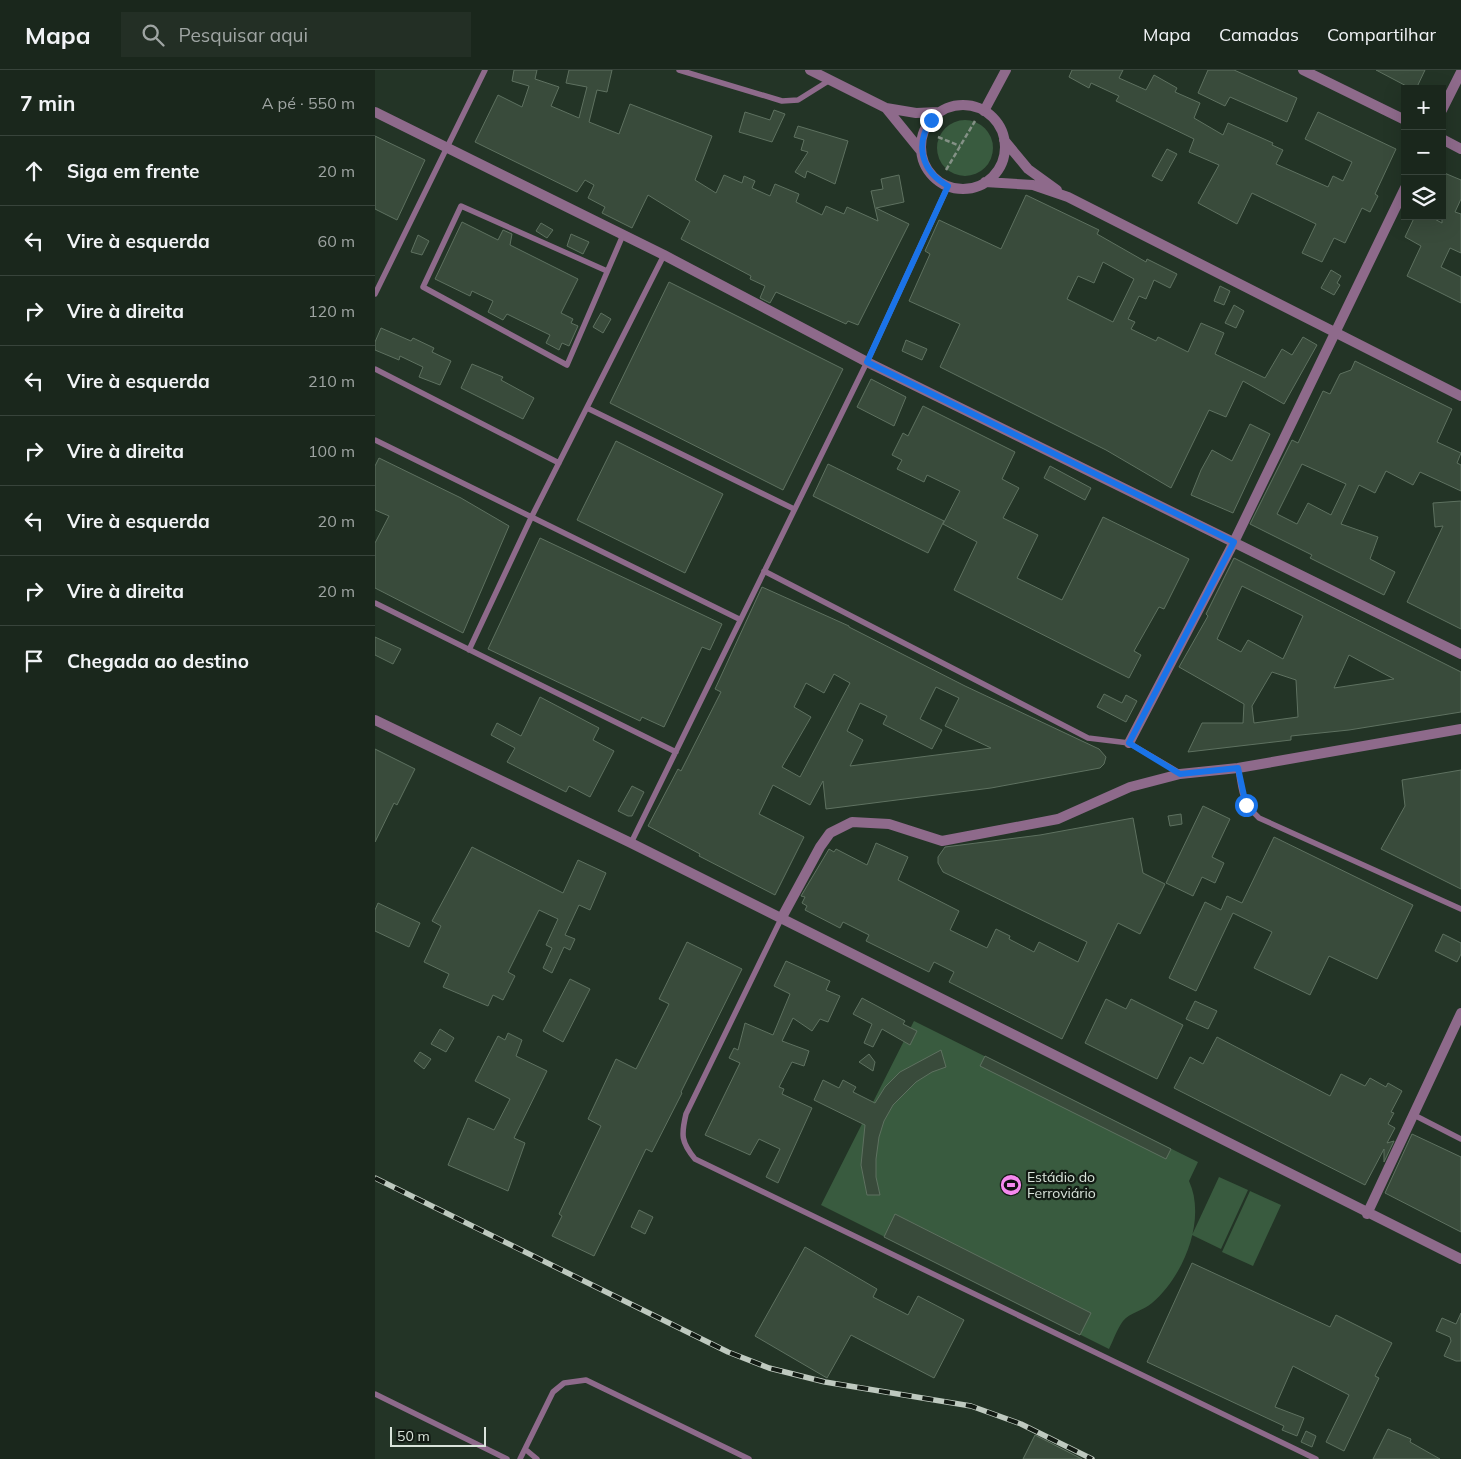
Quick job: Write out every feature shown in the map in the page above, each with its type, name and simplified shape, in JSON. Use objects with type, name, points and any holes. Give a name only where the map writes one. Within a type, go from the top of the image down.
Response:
[{"type":"street","points":[[810,70],[886,108],[916,112],[939,112],[962,105],[984,111],[997,123],[1004,140],[1028,169],[1069,198]]},
{"type":"street","points":[[984,111],[1006,70]]},
{"type":"street","points":[[1303,70],[1401,118]]},
{"type":"street","points":[[1446,102],[1461,72]]},
{"type":"street","points":[[886,108],[921,151],[929,172],[948,186],[960,189],[973,187],[985,182],[1001,164],[1004,140]]},
{"type":"street","points":[[375,112],[663,255],[867,362],[1461,654]]},
{"type":"street","points":[[921,151],[925,129],[939,112]]},
{"type":"street","points":[[1446,141],[1461,149]]},
{"type":"street","points":[[985,182],[1033,185],[1069,198],[1461,396]]},
{"type":"street","points":[[1129,743],[1234,542],[1401,196]]},
{"type":"street","points":[[375,720],[631,843],[1367,1214],[1461,1259]]},
{"type":"street","points":[[781,919],[820,847],[830,833],[851,822],[889,824],[942,841],[1058,819],[1130,787],[1180,774],[1238,768],[1461,729]]},
{"type":"street","points":[[1367,1214],[1461,1013]]},
{"type":"lane","points":[[375,294],[485,70]]},
{"type":"lane","points":[[679,70],[782,101],[798,100],[830,80]]},
{"type":"lane","points":[[631,843],[739,619],[867,362],[948,186]]},
{"type":"lane","points":[[607,271],[461,206],[423,287],[567,365],[623,235]]},
{"type":"lane","points":[[469,650],[531,518],[663,255]]},
{"type":"lane","points":[[375,369],[559,463]]},
{"type":"lane","points":[[587,408],[794,509]]},
{"type":"lane","points":[[375,440],[739,619]]},
{"type":"lane","points":[[764,571],[1088,738],[1129,743],[1180,774]]},
{"type":"lane","points":[[375,603],[676,752]]},
{"type":"lane","points":[[1238,768],[1246,805],[1259,818],[1461,909]]},
{"type":"lane","points":[[781,919],[686,1114],[682,1131],[684,1146],[695,1159],[1316,1459]]},
{"type":"lane","points":[[1414,1115],[1461,1139]]},
{"type":"lane","points":[[520,1459],[553,1392],[564,1383],[586,1380],[749,1459]]},
{"type":"lane","points":[[375,1394],[507,1459]]},
{"type":"lane","points":[[525,1449],[537,1459]]},
{"type":"path","points":[[946,170],[975,121]]},
{"type":"path","points":[[938,137],[960,146]]},
{"type":"green space","points":[[959,120],[971,120],[981,124],[989,132],[993,148],[989,164],[981,172],[971,176],[959,176],[949,172],[941,164],[937,154],[937,142],[941,132],[949,124]]},
{"type":"green space","name":"Estádio do Ferroviário","points":[[914,1021],[1198,1162],[1189,1181],[1194,1196],[1195,1213],[1189,1247],[1182,1263],[1163,1292],[1152,1303],[1123,1321],[1109,1349],[821,1205]]},
{"type":"green space","points":[[1219,1177],[1248,1190],[1221,1249],[1192,1235]]},
{"type":"green space","points":[[1250,1191],[1281,1205],[1253,1266],[1222,1252]]},
{"type":"building","points":[[514,70],[537,70],[535,79],[559,87],[551,106],[579,118],[587,87],[566,83],[569,70],[612,70],[607,92],[597,90],[589,122],[619,134],[630,104],[712,136],[695,180],[716,193],[724,175],[742,183],[744,176],[755,181],[752,188],[770,196],[775,184],[799,194],[796,202],[822,215],[826,206],[844,214],[847,207],[878,221],[871,191],[883,189],[881,179],[899,175],[904,202],[876,208],[909,224],[858,325],[848,321],[846,324],[776,292],[770,303],[760,298],[765,286],[750,279],[751,276],[681,239],[690,221],[648,195],[632,228],[602,213],[605,207],[588,198],[594,185],[585,180],[577,192],[475,142],[498,95],[522,107],[529,86],[512,81]]},
{"type":"building","points":[[1072,70],[1123,70],[1119,78],[1146,90],[1154,75],[1177,88],[1175,92],[1200,103],[1194,118],[1223,135],[1228,123],[1273,143],[1272,145],[1283,150],[1276,164],[1328,187],[1333,176],[1343,181],[1352,162],[1305,139],[1318,112],[1396,149],[1375,194],[1378,196],[1370,212],[1362,208],[1345,243],[1334,238],[1322,262],[1302,253],[1316,224],[1252,193],[1237,224],[1198,203],[1219,165],[1189,152],[1194,139],[1116,101],[1119,96],[1091,83],[1089,88],[1069,77]]},
{"type":"building","points":[[1208,70],[1234,70],[1297,98],[1287,122],[1230,97],[1225,106],[1198,93]]},
{"type":"building","points":[[1376,70],[1425,70],[1418,85],[1404,85]]},
{"type":"building","points":[[774,110],[785,114],[772,142],[739,132],[745,112],[770,120]]},
{"type":"building","points":[[798,126],[848,141],[835,184],[807,171],[805,178],[795,172],[808,152],[801,150],[804,140],[794,137]]},
{"type":"building","points":[[375,136],[425,160],[397,220],[375,209]]},
{"type":"building","points":[[1167,149],[1177,154],[1162,181],[1152,176]]},
{"type":"building","points":[[1446,174],[1461,180],[1461,199],[1455,212],[1461,214],[1461,253],[1450,248],[1441,267],[1461,277],[1461,303],[1407,276],[1421,246],[1405,237],[1413,220],[1436,220],[1442,223],[1442,220],[1446,220]]},
{"type":"building","points":[[1026,195],[1099,230],[1097,234],[1146,262],[1147,259],[1177,274],[1170,288],[1154,280],[1146,299],[1139,296],[1128,319],[1135,322],[1131,329],[1156,341],[1158,337],[1188,352],[1201,323],[1224,333],[1215,354],[1265,378],[1282,349],[1292,355],[1303,337],[1317,345],[1284,404],[1243,381],[1226,417],[1209,410],[1171,488],[1106,450],[940,367],[960,324],[909,301],[930,254],[925,251],[939,220],[1001,249]],"holes":[[[1103,262],[1134,279],[1113,322],[1067,299],[1078,276],[1094,283]]]},
{"type":"building","points":[[462,222],[498,240],[503,230],[512,234],[510,245],[578,279],[561,313],[573,319],[571,323],[578,326],[569,346],[562,343],[559,350],[546,343],[550,335],[507,314],[503,320],[488,312],[493,301],[472,291],[470,296],[435,279]]},
{"type":"building","points":[[541,223],[553,230],[547,238],[536,231]]},
{"type":"building","points":[[571,234],[589,242],[583,254],[567,246]]},
{"type":"building","points":[[418,235],[429,241],[422,255],[411,252]]},
{"type":"building","points":[[1331,270],[1341,276],[1337,283],[1340,285],[1334,295],[1321,288]]},
{"type":"building","points":[[669,282],[843,369],[783,490],[610,403]]},
{"type":"building","points":[[1220,286],[1230,291],[1224,305],[1214,301]]},
{"type":"building","points":[[1234,305],[1244,311],[1236,328],[1225,323]]},
{"type":"building","points":[[601,313],[611,319],[603,333],[593,327]]},
{"type":"building","points":[[381,328],[411,341],[413,338],[434,348],[432,352],[451,361],[440,385],[419,377],[423,367],[400,356],[399,360],[375,350],[375,342]]},
{"type":"building","points":[[906,340],[927,349],[922,360],[902,351]]},
{"type":"building","points":[[1355,361],[1452,409],[1437,442],[1461,453],[1457,463],[1461,465],[1461,491],[1420,472],[1413,485],[1386,471],[1375,493],[1359,485],[1341,524],[1378,537],[1370,559],[1395,572],[1384,595],[1310,558],[1312,555],[1250,524],[1292,440],[1298,443],[1323,391],[1330,394],[1340,374],[1351,370]],"holes":[[[1302,464],[1346,484],[1331,515],[1308,503],[1297,524],[1277,514]]]},
{"type":"building","points":[[472,364],[503,377],[501,380],[534,398],[523,419],[461,388]]},
{"type":"building","points":[[871,379],[906,397],[894,426],[857,407]]},
{"type":"building","points":[[923,406],[1015,452],[1002,479],[1019,488],[1003,518],[1038,535],[1017,578],[1062,600],[1103,517],[1189,559],[1164,609],[1159,607],[1134,651],[1141,655],[1129,678],[954,590],[977,542],[943,524],[960,491],[927,475],[924,482],[897,469],[902,460],[892,455],[903,433],[908,436]]},
{"type":"building","points":[[1250,424],[1270,434],[1233,513],[1191,495],[1201,470],[1212,450],[1232,461]]},
{"type":"building","points":[[616,441],[723,494],[685,573],[577,520]]},
{"type":"building","points":[[379,458],[461,498],[509,526],[463,633],[375,588],[375,543],[389,516],[375,510],[375,466]]},
{"type":"building","points":[[828,464],[944,521],[928,553],[813,496]]},
{"type":"building","points":[[1050,466],[1091,488],[1085,500],[1044,478]]},
{"type":"building","points":[[1461,501],[1461,629],[1407,602],[1443,526],[1435,527],[1433,503]]},
{"type":"building","points":[[540,538],[722,624],[710,650],[702,647],[664,727],[642,717],[640,721],[488,649]]},
{"type":"building","points":[[1234,558],[1461,672],[1461,712],[1349,730],[1291,736],[1291,740],[1188,752],[1202,723],[1243,723],[1244,704],[1179,667],[1208,616],[1206,614]],"holes":[[[1242,586],[1303,616],[1283,659],[1248,640],[1241,652],[1217,639]],[[1349,655],[1394,679],[1334,688]],[[1272,672],[1296,680],[1298,717],[1254,723],[1252,706]]]},
{"type":"building","points":[[762,587],[849,626],[965,686],[1099,749],[1106,757],[1104,764],[1100,768],[991,788],[826,809],[823,781],[810,805],[773,785],[759,814],[804,837],[775,895],[699,856],[700,854],[648,826],[678,769],[681,771],[721,692],[715,689]],"holes":[[[834,674],[850,683],[800,777],[782,767],[811,717],[794,707],[806,683],[824,693]],[[936,687],[959,698],[945,726],[991,748],[850,766],[863,740],[847,731],[860,703],[887,716],[883,724],[932,749],[942,730],[920,719]]]},
{"type":"building","points":[[375,637],[401,649],[393,664],[375,655]]},
{"type":"building","points":[[1104,694],[1122,703],[1126,695],[1137,701],[1126,722],[1097,707]]},
{"type":"building","points":[[540,697],[599,728],[593,740],[614,751],[590,797],[569,786],[566,792],[507,762],[515,748],[491,735],[497,723],[521,736]]},
{"type":"building","points":[[375,749],[415,769],[397,805],[394,803],[375,842]]},
{"type":"building","points":[[1461,770],[1461,889],[1381,849],[1405,806],[1402,780]]},
{"type":"building","points":[[632,786],[644,792],[632,816],[628,816],[618,811]]},
{"type":"building","points":[[1203,806],[1230,819],[1212,857],[1224,863],[1215,883],[1202,877],[1193,896],[1166,883]]},
{"type":"building","points":[[1181,814],[1182,824],[1170,826],[1168,816]]},
{"type":"building","points":[[1133,818],[1143,873],[1165,884],[1140,934],[1118,923],[1062,1039],[949,982],[954,972],[934,962],[929,972],[866,941],[869,935],[843,922],[840,928],[805,910],[807,906],[802,903],[805,897],[801,896],[829,849],[834,852],[836,849],[867,865],[876,843],[908,857],[898,880],[959,911],[950,930],[987,948],[996,929],[1010,936],[1009,939],[1034,952],[1039,942],[1078,962],[1087,942],[943,872],[938,863],[938,857],[945,847],[1040,835]]},
{"type":"building","points":[[1274,837],[1413,905],[1377,979],[1329,956],[1310,995],[1254,968],[1272,932],[1233,913],[1196,991],[1169,978],[1205,902],[1221,910],[1227,896],[1242,903]]},
{"type":"building","points":[[472,847],[563,893],[578,860],[606,873],[590,910],[579,905],[565,935],[575,939],[570,950],[564,947],[552,973],[543,968],[552,948],[546,945],[558,919],[539,910],[508,972],[515,976],[503,1000],[493,995],[488,1006],[443,987],[449,974],[424,962],[441,926],[432,921]]},
{"type":"building","points":[[378,903],[420,923],[409,947],[375,931],[375,910]]},
{"type":"building","points":[[1443,934],[1461,943],[1461,954],[1457,962],[1435,951]]},
{"type":"building","points":[[687,942],[742,969],[652,1152],[646,1149],[594,1256],[552,1236],[562,1216],[559,1214],[601,1126],[588,1119],[616,1059],[636,1069],[669,1004],[659,999]]},
{"type":"building","points":[[786,961],[830,981],[826,990],[840,996],[828,1022],[820,1019],[812,1031],[793,1018],[782,1041],[809,1051],[804,1066],[792,1062],[779,1087],[784,1089],[782,1094],[812,1108],[778,1183],[766,1177],[780,1149],[759,1139],[750,1155],[705,1135],[740,1063],[729,1058],[734,1048],[738,1050],[745,1023],[773,1035],[790,994],[774,986]]},
{"type":"building","points":[[570,979],[590,989],[563,1042],[543,1031]]},
{"type":"building","points":[[862,998],[905,1021],[903,1024],[917,1031],[910,1045],[882,1029],[873,1047],[864,1043],[872,1024],[853,1014]]},
{"type":"building","points":[[1106,999],[1126,1009],[1131,999],[1183,1025],[1157,1079],[1085,1043]]},
{"type":"building","points":[[1195,1001],[1217,1011],[1208,1029],[1186,1019]]},
{"type":"building","points":[[440,1029],[454,1038],[446,1052],[431,1044]]},
{"type":"building","points":[[508,1033],[522,1040],[516,1056],[547,1071],[514,1138],[525,1143],[508,1191],[448,1165],[468,1118],[494,1130],[510,1099],[475,1081],[498,1036],[505,1040]]},
{"type":"building","points":[[1217,1037],[1330,1096],[1341,1074],[1365,1086],[1370,1078],[1386,1087],[1388,1083],[1402,1091],[1391,1112],[1394,1113],[1388,1124],[1395,1128],[1387,1143],[1394,1141],[1384,1162],[1384,1149],[1365,1185],[1174,1088],[1190,1057],[1203,1064]]},
{"type":"building","points":[[941,1050],[946,1067],[932,1072],[916,1082],[893,1105],[884,1121],[879,1137],[876,1159],[876,1177],[880,1195],[867,1195],[861,1165],[865,1125],[814,1100],[823,1080],[839,1088],[843,1080],[856,1087],[853,1092],[875,1103],[885,1087],[900,1072]]},
{"type":"building","points":[[420,1052],[431,1059],[424,1069],[414,1061]]},
{"type":"building","points":[[869,1054],[875,1062],[873,1071],[859,1062]]},
{"type":"building","points":[[985,1056],[1171,1149],[1166,1159],[980,1066]]},
{"type":"building","points":[[1412,1134],[1461,1157],[1461,1232],[1385,1193]]},
{"type":"building","points":[[639,1210],[653,1217],[645,1234],[631,1227]]},
{"type":"building","points":[[895,1214],[1091,1313],[1080,1335],[884,1237]]},
{"type":"building","points":[[805,1247],[877,1289],[873,1297],[908,1315],[918,1296],[964,1320],[934,1378],[851,1335],[827,1378],[755,1336]]},
{"type":"building","points":[[1192,1263],[1330,1327],[1336,1315],[1392,1343],[1375,1376],[1379,1378],[1344,1451],[1326,1442],[1349,1395],[1293,1366],[1275,1407],[1304,1418],[1297,1436],[1282,1430],[1284,1426],[1147,1362]]},
{"type":"building","points":[[1461,1313],[1461,1361],[1456,1361],[1444,1356],[1451,1341],[1450,1337],[1436,1331],[1442,1318],[1456,1324]]},
{"type":"building","points":[[1388,1429],[1411,1439],[1410,1442],[1440,1459],[1373,1459]]},
{"type":"building","points":[[1306,1431],[1316,1436],[1312,1447],[1301,1442]]},
{"type":"building","points":[[1035,1435],[1082,1459],[1023,1459]]},
{"type":"railway","points":[[375,1178],[728,1352],[769,1368],[825,1382],[971,1406],[1021,1424],[1092,1459]]},
{"type":"place","name":"Estádio do Ferroviário","points":[[1011,1185]]},
{"type":"route","points":[[931,120],[925,129],[921,151],[929,172],[948,186],[867,362],[1234,542],[1129,743],[1180,774],[1238,768],[1240,789],[1246,805]]}]
